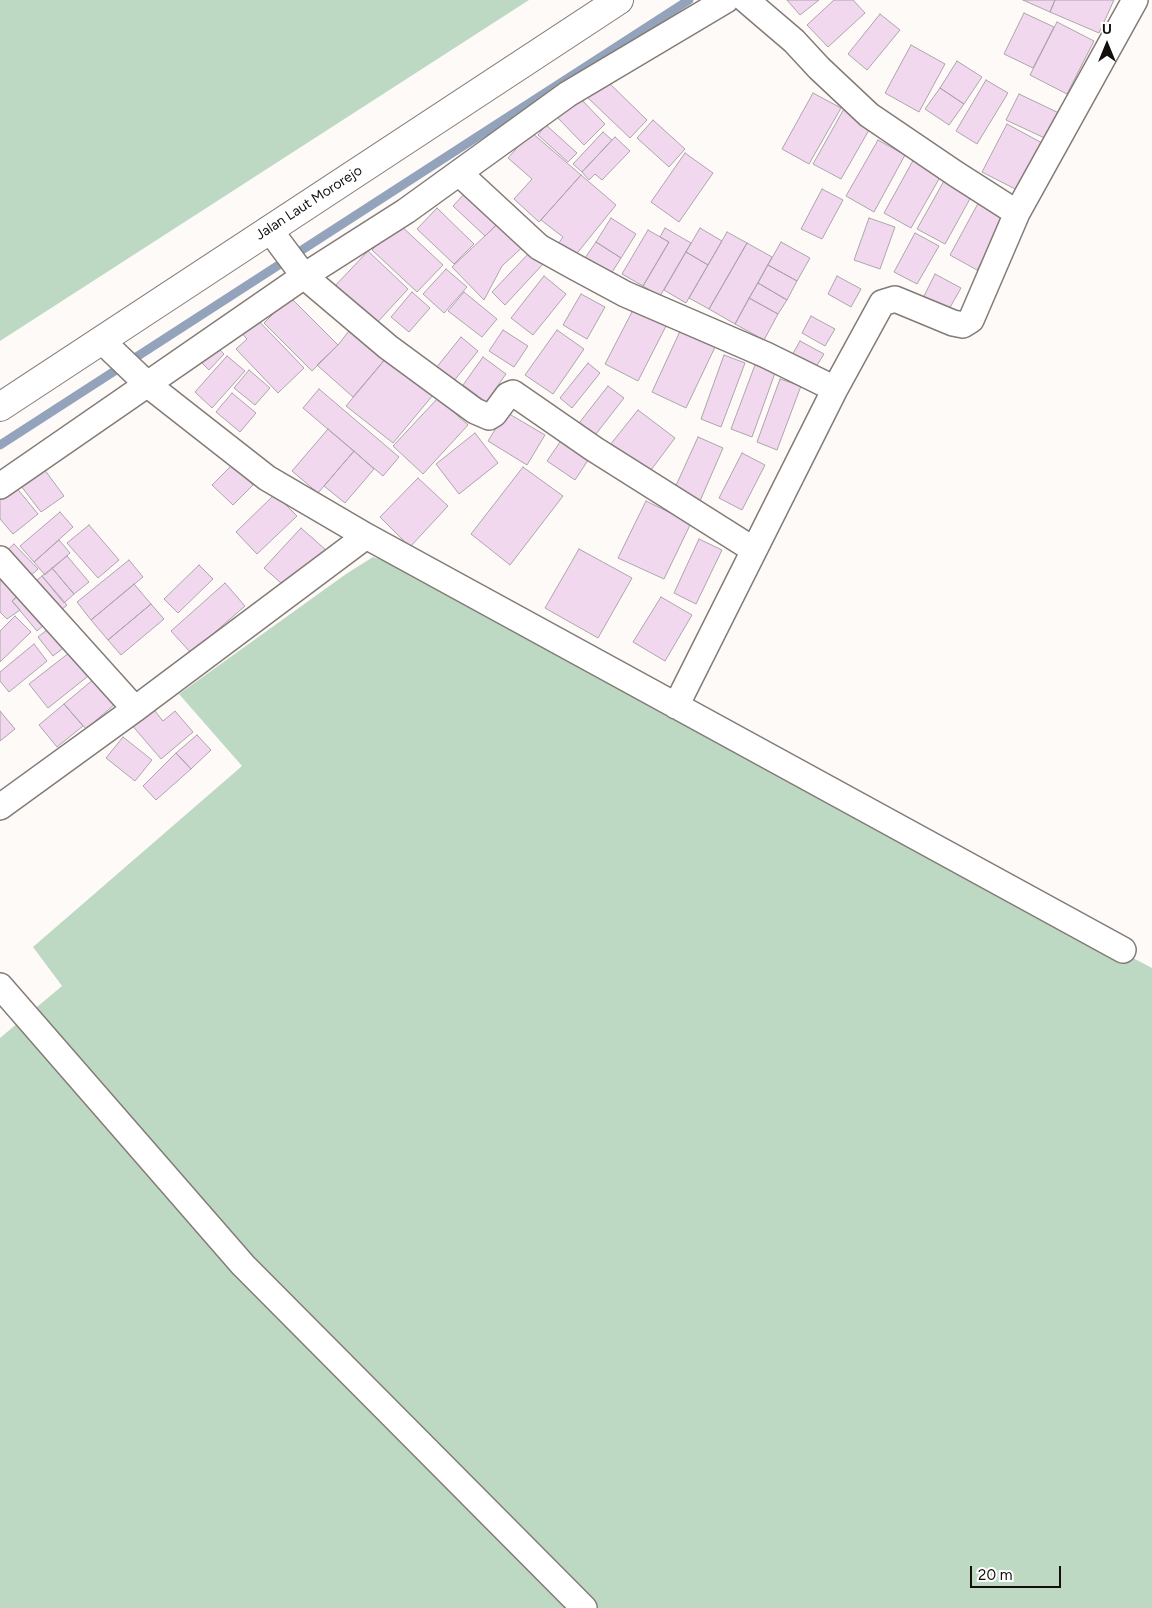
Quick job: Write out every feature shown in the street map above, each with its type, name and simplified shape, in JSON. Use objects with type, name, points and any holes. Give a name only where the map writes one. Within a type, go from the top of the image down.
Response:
[{"type":"street","name":"Jalan Laut Mororejo","points":[[0,407],[109,348],[272,234],[619,0]]},
{"type":"street","points":[[0,486],[145,381],[301,272],[406,211],[568,94],[726,0]]},
{"type":"street","points":[[746,0],[794,41],[869,115],[956,174],[1017,212]]},
{"type":"street","points":[[676,706],[834,389],[882,302],[895,298],[953,323],[963,325],[971,320],[1017,212],[1135,0]]},
{"type":"street","points":[[459,173],[539,247],[625,294],[766,355],[834,389]]},
{"type":"street","points":[[272,234],[301,272],[388,347],[475,411],[489,417],[494,414],[508,395],[513,393],[594,449],[754,550]]},
{"type":"street","points":[[109,348],[145,381],[267,478],[366,536],[1123,950]]},
{"type":"street","points":[[0,807],[366,536]]},
{"type":"street","points":[[0,559],[135,708]]},
{"type":"street","points":[[0,986],[243,1265],[584,1608]]},
{"type":"green space","points":[[0,0],[529,0],[0,341]]},
{"type":"green space","points":[[373,557],[417,572],[984,880],[1152,968],[1152,1608],[0,1608],[0,1038],[62,986],[33,947],[242,766],[179,694],[346,574]]},
{"type":"building","points":[[787,0],[819,0],[800,15]]},
{"type":"building","points":[[834,0],[853,0],[865,13],[828,47],[807,25]]},
{"type":"building","points":[[1023,0],[1055,0],[1050,12]]},
{"type":"building","points":[[1055,0],[1114,0],[1099,33],[1050,12]]},
{"type":"building","points":[[1024,13],[1054,27],[1033,68],[1004,54]]},
{"type":"building","points":[[880,14],[900,30],[867,70],[848,54]]},
{"type":"building","points":[[1057,22],[1094,41],[1067,94],[1030,75]]},
{"type":"building","points":[[911,45],[945,64],[919,112],[885,93]]},
{"type":"building","points":[[957,61],[982,77],[964,104],[940,88]]},
{"type":"building","points":[[606,80],[647,120],[630,138],[588,98]]},
{"type":"building","points":[[986,80],[1008,93],[977,144],[956,131]]},
{"type":"building","points":[[940,88],[964,104],[949,125],[925,109]]},
{"type":"building","points":[[813,93],[841,108],[809,164],[782,149]]},
{"type":"building","points":[[576,94],[605,124],[584,145],[555,115]]},
{"type":"building","points":[[1019,94],[1061,114],[1049,140],[1006,120]]},
{"type":"building","points":[[845,107],[873,123],[841,179],[813,164]]},
{"type":"building","points":[[653,120],[685,149],[669,167],[637,138]]},
{"type":"building","points":[[1007,124],[1044,144],[1019,191],[982,172]]},
{"type":"building","points":[[546,125],[577,153],[568,162],[538,135]]},
{"type":"building","points":[[531,132],[581,175],[539,222],[514,199],[532,179],[508,158]]},
{"type":"building","points":[[603,132],[612,140],[582,172],[573,164]]},
{"type":"building","points":[[615,137],[630,151],[602,180],[595,174],[589,180],[582,172]]},
{"type":"building","points":[[878,140],[905,155],[874,212],[846,196]]},
{"type":"building","points":[[685,153],[713,173],[679,222],[651,202]]},
{"type":"building","points":[[915,157],[943,172],[911,228],[884,213]]},
{"type":"building","points":[[949,172],[976,188],[945,244],[917,229]]},
{"type":"building","points":[[581,175],[616,205],[574,257],[558,244],[563,237],[541,220]]},
{"type":"building","points":[[822,189],[843,200],[822,239],[801,229]]},
{"type":"building","points":[[466,192],[499,222],[485,236],[453,206]]},
{"type":"building","points":[[981,198],[1009,214],[977,270],[950,255]]},
{"type":"building","points":[[437,208],[474,244],[454,264],[417,229]]},
{"type":"building","points":[[504,218],[528,242],[502,266],[484,300],[452,267]]},
{"type":"building","points":[[611,218],[636,234],[621,258],[596,242]]},
{"type":"building","points":[[869,218],[895,227],[880,269],[854,260]]},
{"type":"building","points":[[398,223],[443,265],[417,292],[372,250]]},
{"type":"building","points":[[665,228],[691,243],[660,296],[643,286],[669,242],[660,237]]},
{"type":"building","points":[[700,228],[722,241],[708,265],[686,252]]},
{"type":"building","points":[[648,230],[669,242],[643,286],[622,274]]},
{"type":"building","points":[[727,232],[747,243],[709,309],[689,298]]},
{"type":"building","points":[[915,233],[939,246],[917,284],[894,272]]},
{"type":"building","points":[[596,242],[621,258],[609,277],[583,261]]},
{"type":"building","points":[[781,242],[810,258],[797,281],[768,265]]},
{"type":"building","points":[[747,243],[772,257],[735,324],[709,309]]},
{"type":"building","points":[[368,251],[408,289],[374,326],[333,288]]},
{"type":"building","points":[[531,251],[544,263],[505,305],[492,292]]},
{"type":"building","points":[[686,252],[708,265],[686,303],[664,290]]},
{"type":"building","points":[[768,265],[797,281],[787,300],[758,283]]},
{"type":"building","points":[[446,269],[467,287],[444,313],[423,294]]},
{"type":"building","points":[[935,274],[961,288],[948,311],[923,298]]},
{"type":"building","points":[[544,276],[566,294],[533,335],[511,318]]},
{"type":"building","points":[[837,276],[861,289],[851,307],[828,294]]},
{"type":"building","points":[[758,283],[787,300],[778,314],[749,298]]},
{"type":"building","points":[[412,292],[430,308],[409,332],[391,317]]},
{"type":"building","points":[[464,292],[497,319],[482,337],[448,311]]},
{"type":"building","points":[[581,294],[605,307],[587,339],[563,325]]},
{"type":"building","points":[[290,297],[338,345],[312,371],[264,323]]},
{"type":"building","points":[[749,298],[778,314],[764,340],[735,324]]},
{"type":"building","points":[[633,310],[666,326],[638,381],[605,364]]},
{"type":"building","points":[[252,314],[304,368],[278,393],[236,349],[247,339],[237,328]]},
{"type":"building","points":[[811,316],[835,329],[825,346],[802,333]]},
{"type":"building","points":[[352,327],[387,357],[353,397],[317,365],[338,345]]},
{"type":"building","points":[[681,329],[716,345],[686,408],[652,392]]},
{"type":"building","points":[[503,330],[528,346],[514,367],[489,351]]},
{"type":"building","points":[[557,330],[584,349],[553,394],[525,375]]},
{"type":"building","points":[[461,337],[478,351],[453,382],[436,368]]},
{"type":"building","points":[[800,341],[824,354],[814,370],[791,357]]},
{"type":"building","points":[[214,344],[224,354],[209,370],[199,360]]},
{"type":"building","points":[[724,355],[745,363],[721,427],[701,419]]},
{"type":"building","points":[[227,356],[245,371],[212,408],[195,392]]},
{"type":"building","points":[[387,357],[433,395],[393,443],[346,406]]},
{"type":"building","points":[[483,357],[506,374],[486,402],[463,385]]},
{"type":"building","points":[[588,363],[600,373],[572,408],[560,398]]},
{"type":"building","points":[[755,365],[775,373],[752,437],[731,429]]},
{"type":"building","points":[[249,370],[270,388],[255,405],[234,388]]},
{"type":"building","points":[[780,379],[801,386],[777,450],[757,442]]},
{"type":"building","points":[[608,386],[624,398],[592,439],[576,427]]},
{"type":"building","points":[[319,389],[399,457],[383,476],[303,408]]},
{"type":"building","points":[[232,393],[256,413],[240,432],[216,412]]},
{"type":"building","points":[[438,398],[468,425],[423,474],[393,446]]},
{"type":"building","points":[[638,410],[675,438],[648,474],[610,445]]},
{"type":"building","points":[[506,412],[545,435],[527,465],[488,441]]},
{"type":"building","points":[[328,429],[354,451],[318,493],[292,471]]},
{"type":"building","points":[[567,432],[594,451],[575,480],[547,461]]},
{"type":"building","points":[[475,433],[498,463],[459,494],[436,464]]},
{"type":"building","points":[[698,437],[723,448],[700,501],[674,490]]},
{"type":"building","points":[[354,451],[374,469],[345,503],[324,486]]},
{"type":"building","points":[[742,453],[765,465],[742,510],[719,498]]},
{"type":"building","points":[[232,465],[253,485],[233,505],[212,485]]},
{"type":"building","points":[[523,467],[563,496],[510,565],[471,534]]},
{"type":"building","points":[[44,469],[64,496],[41,512],[21,486]]},
{"type":"building","points":[[418,478],[448,506],[410,547],[380,517]]},
{"type":"building","points":[[15,486],[38,514],[13,534],[0,519],[0,497]]},
{"type":"building","points":[[275,494],[297,516],[257,554],[236,532]]},
{"type":"building","points":[[646,501],[691,523],[664,579],[618,558]]},
{"type":"building","points":[[60,512],[73,527],[34,562],[20,546]]},
{"type":"building","points":[[89,525],[119,560],[98,578],[67,543]]},
{"type":"building","points":[[301,528],[326,550],[289,590],[264,568]]},
{"type":"building","points":[[699,539],[722,550],[696,604],[674,593]]},
{"type":"building","points":[[59,540],[70,553],[45,575],[34,562]]},
{"type":"building","points":[[14,544],[38,569],[28,578],[4,553]]},
{"type":"building","points":[[579,549],[632,578],[598,638],[545,608]]},
{"type":"building","points":[[67,556],[89,582],[74,594],[52,568]]},
{"type":"building","points":[[129,560],[143,577],[91,620],[77,602]]},
{"type":"building","points":[[0,563],[24,590],[12,601],[20,610],[7,619],[0,612]]},
{"type":"building","points":[[199,565],[213,579],[178,613],[164,599]]},
{"type":"building","points":[[52,568],[74,594],[64,603],[42,576]]},
{"type":"building","points":[[42,576],[67,605],[37,631],[12,601]]},
{"type":"building","points":[[225,583],[245,606],[191,653],[171,631]]},
{"type":"building","points":[[134,584],[151,604],[108,640],[91,620]]},
{"type":"building","points":[[661,597],[692,615],[665,661],[633,642]]},
{"type":"building","points":[[151,604],[164,619],[121,655],[108,640]]},
{"type":"building","points":[[66,615],[81,634],[53,656],[38,637]]},
{"type":"building","points":[[15,616],[31,632],[0,662],[0,631]]},
{"type":"building","points":[[83,642],[102,665],[48,708],[29,684]]},
{"type":"building","points":[[34,644],[47,661],[9,692],[0,681],[0,672]]},
{"type":"building","points":[[101,673],[122,698],[86,729],[64,704]]},
{"type":"building","points":[[64,704],[83,726],[57,747],[39,725]]},
{"type":"building","points":[[150,705],[163,721],[175,711],[193,732],[161,759],[130,723]]},
{"type":"building","points":[[0,711],[15,729],[0,741]]},
{"type":"building","points":[[197,735],[211,750],[191,769],[176,753]]},
{"type":"building","points":[[123,737],[152,760],[135,781],[106,758]]},
{"type":"building","points":[[176,753],[191,769],[156,800],[143,786]]},
{"type":"waterway","points":[[0,445],[689,0]]}]
